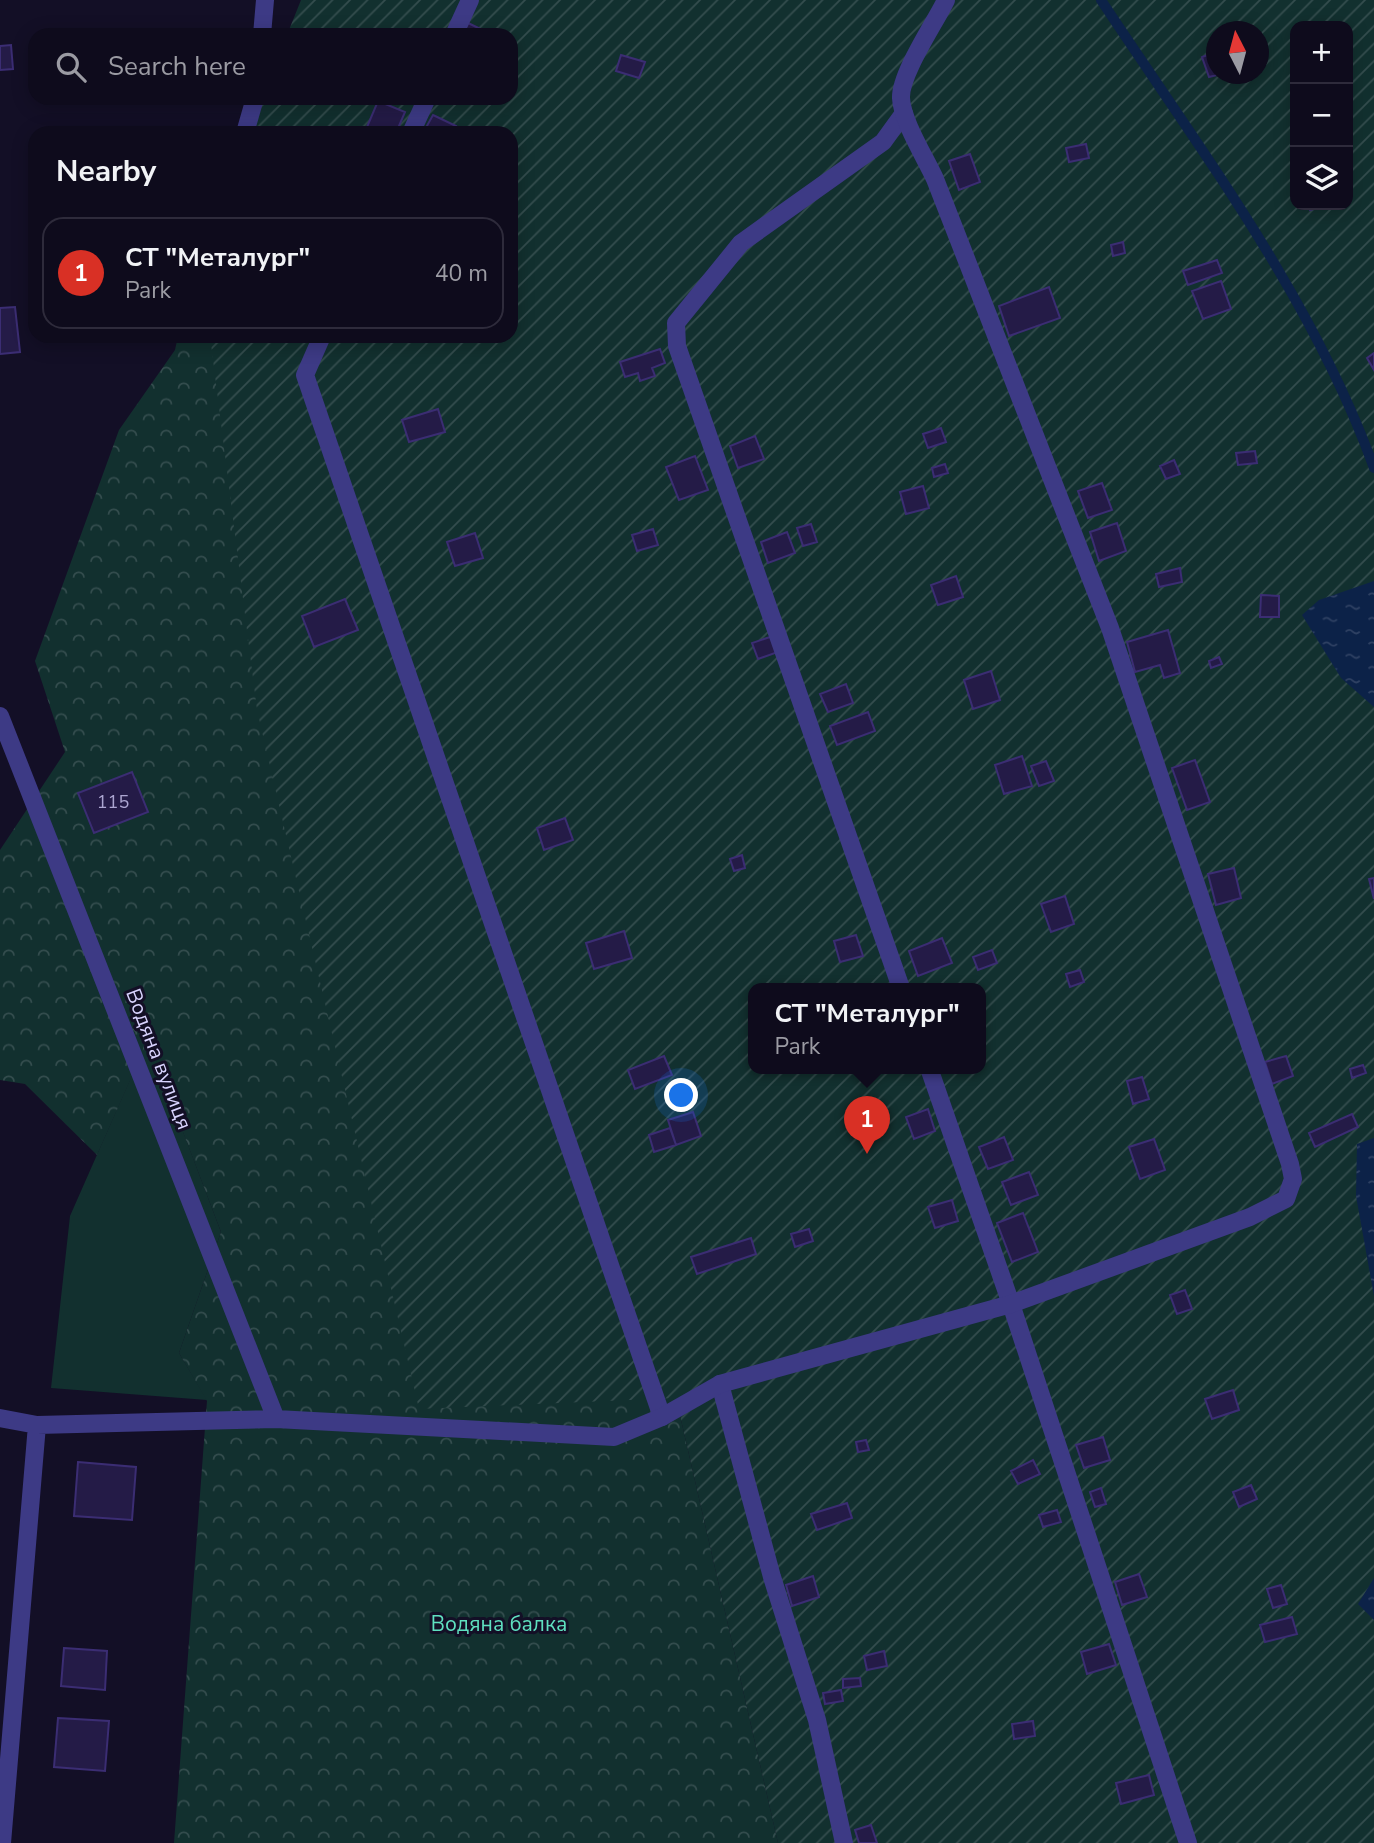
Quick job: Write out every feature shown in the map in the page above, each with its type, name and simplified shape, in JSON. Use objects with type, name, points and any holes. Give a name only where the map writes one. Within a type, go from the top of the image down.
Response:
[{"type":"street","points":[[263,28],[265,0]]},
{"type":"street","points":[[457,28],[470,0]]},
{"type":"street","points":[[0,1418],[37,1425],[276,1419],[614,1437],[662,1417],[720,1384],[1012,1304],[1250,1217],[1286,1199],[1293,1179],[1110,628],[935,179],[904,113],[901,97],[904,81],[946,0]]},
{"type":"street","points":[[247,126],[253,105]]},
{"type":"street","points":[[414,126],[424,105]]},
{"type":"street","points":[[899,983],[677,346],[676,323],[741,243],[883,142],[904,113]]},
{"type":"street","points":[[319,343],[305,375],[662,1417]]},
{"type":"street","name":"Водяна вулиця","points":[[0,716],[276,1419]]},
{"type":"street","points":[[931,1074],[1012,1304],[1188,1843]]},
{"type":"street","points":[[720,1384],[772,1577],[817,1720],[844,1843]]},
{"type":"street","points":[[2,1843],[37,1425]]},
{"type":"green space","points":[[301,0],[1374,0],[1374,1843],[778,1843],[676,1398],[419,1409],[257,710],[211,343],[518,343],[518,126],[251,126],[259,105],[518,105],[518,28],[290,28]]},
{"type":"green space","name":"Водяна балка","points":[[558,100],[821,313],[676,1398],[778,1843],[174,1843],[207,1401],[179,1353],[221,1232],[148,1040],[97,1155],[25,1084],[0,1080],[0,850],[65,752],[35,661],[119,430],[175,350],[176,343],[518,343],[518,128]]},
{"type":"green space","points":[[148,1039],[221,1232],[179,1353],[207,1400],[51,1388],[70,1216]]},
{"type":"water","points":[[1374,581],[1374,707],[1341,678],[1302,615],[1319,600]]},
{"type":"water","points":[[1374,1138],[1374,1296],[1356,1196],[1357,1144]]},
{"type":"water","points":[[1374,1578],[1374,1620],[1358,1604]]},
{"type":"building","points":[[468,23],[478,28],[466,28]]},
{"type":"building","points":[[11,45],[13,69],[0,70],[0,46]]},
{"type":"building","points":[[621,55],[645,62],[639,78],[616,71]]},
{"type":"building","points":[[376,105],[388,105],[405,112],[399,126],[367,126]]},
{"type":"building","points":[[433,115],[456,126],[427,126]]},
{"type":"building","points":[[1086,144],[1089,158],[1069,162],[1066,148]]},
{"type":"building","points":[[970,154],[980,182],[959,190],[949,161]]},
{"type":"building","points":[[1123,242],[1125,253],[1113,256],[1111,245]]},
{"type":"building","points":[[1217,260],[1222,273],[1188,285],[1183,271]]},
{"type":"building","points":[[1221,281],[1231,309],[1203,319],[1192,291]]},
{"type":"building","points":[[1049,287],[1060,318],[1009,336],[999,306]]},
{"type":"building","points":[[15,307],[20,352],[0,354],[0,308]]},
{"type":"building","points":[[660,349],[665,363],[652,368],[655,376],[640,381],[638,373],[625,377],[620,362]]},
{"type":"building","points":[[1374,353],[1374,370],[1367,358]]},
{"type":"building","points":[[438,409],[445,432],[409,442],[402,420]]},
{"type":"building","points":[[941,428],[946,442],[928,448],[923,434]]},
{"type":"building","points":[[755,436],[764,459],[738,468],[730,446]]},
{"type":"building","points":[[1255,451],[1257,463],[1238,465],[1236,453]]},
{"type":"building","points":[[695,456],[708,490],[679,500],[666,467]]},
{"type":"building","points":[[1174,460],[1180,474],[1166,479],[1160,466]]},
{"type":"building","points":[[945,464],[948,473],[934,477],[932,468]]},
{"type":"building","points":[[1102,483],[1112,510],[1088,518],[1078,491]]},
{"type":"building","points":[[923,486],[929,508],[906,514],[900,492]]},
{"type":"building","points":[[1117,523],[1126,551],[1099,561],[1090,532]]},
{"type":"building","points":[[811,524],[817,542],[803,546],[797,528]]},
{"type":"building","points":[[653,529],[658,545],[637,551],[632,535]]},
{"type":"building","points":[[787,532],[795,553],[768,563],[761,542]]},
{"type":"building","points":[[475,533],[483,558],[455,566],[447,542]]},
{"type":"building","points":[[1180,568],[1182,582],[1159,587],[1156,574]]},
{"type":"building","points":[[956,576],[963,597],[938,605],[931,585]]},
{"type":"building","points":[[1261,595],[1279,596],[1279,617],[1260,617]]},
{"type":"building","points":[[345,599],[358,630],[314,647],[302,616]]},
{"type":"building","points":[[1168,630],[1180,673],[1164,678],[1160,665],[1135,672],[1127,642]]},
{"type":"building","points":[[773,636],[778,652],[758,659],[752,643]]},
{"type":"building","points":[[1219,657],[1222,664],[1211,668],[1209,661]]},
{"type":"building","points":[[991,671],[1000,700],[973,709],[964,680]]},
{"type":"building","points":[[846,684],[853,703],[828,712],[820,694]]},
{"type":"building","points":[[868,712],[875,731],[837,745],[830,726]]},
{"type":"building","points":[[1022,756],[1032,786],[1004,794],[995,765]]},
{"type":"building","points":[[1195,760],[1210,802],[1187,810],[1172,768]]},
{"type":"building","points":[[1046,761],[1054,781],[1039,786],[1031,766]]},
{"type":"building","points":[[132,772],[148,812],[94,833],[78,793]]},
{"type":"building","points":[[565,818],[573,840],[544,850],[537,828]]},
{"type":"building","points":[[742,855],[745,868],[734,871],[730,859]]},
{"type":"building","points":[[1234,868],[1241,898],[1216,905],[1208,874]]},
{"type":"building","points":[[1374,878],[1374,899],[1369,879]]},
{"type":"building","points":[[1065,896],[1074,924],[1051,932],[1041,904]]},
{"type":"building","points":[[624,931],[632,958],[594,969],[586,943]]},
{"type":"building","points":[[856,935],[863,956],[840,962],[834,941]]},
{"type":"building","points":[[942,938],[952,963],[918,976],[909,951]]},
{"type":"building","points":[[992,950],[997,963],[978,970],[973,957]]},
{"type":"building","points":[[1080,970],[1084,982],[1070,987],[1066,974]]},
{"type":"building","points":[[664,1056],[672,1075],[635,1089],[628,1070]]},
{"type":"building","points":[[1286,1056],[1293,1076],[1272,1084],[1265,1062]]},
{"type":"building","points":[[1363,1065],[1366,1073],[1352,1078],[1350,1069]]},
{"type":"building","points":[[1142,1077],[1149,1099],[1133,1104],[1127,1081]]},
{"type":"building","points":[[928,1109],[935,1131],[914,1139],[906,1117]]},
{"type":"building","points":[[693,1112],[701,1136],[676,1145],[668,1120]]},
{"type":"building","points":[[1352,1114],[1358,1127],[1315,1147],[1309,1133]]},
{"type":"building","points":[[670,1128],[676,1145],[654,1152],[649,1135]]},
{"type":"building","points":[[1004,1137],[1013,1160],[988,1169],[979,1147]]},
{"type":"building","points":[[1154,1139],[1165,1170],[1140,1179],[1129,1147]]},
{"type":"building","points":[[1029,1172],[1038,1195],[1011,1205],[1002,1182]]},
{"type":"building","points":[[952,1200],[958,1221],[935,1228],[928,1207]]},
{"type":"building","points":[[1023,1213],[1038,1252],[1012,1262],[997,1223]]},
{"type":"building","points":[[809,1229],[813,1241],[795,1247],[791,1234]]},
{"type":"building","points":[[751,1238],[756,1254],[697,1274],[691,1257]]},
{"type":"building","points":[[1185,1290],[1192,1309],[1177,1314],[1170,1295]]},
{"type":"building","points":[[1233,1390],[1239,1410],[1212,1419],[1205,1399]]},
{"type":"building","points":[[1103,1437],[1110,1460],[1084,1468],[1076,1445]]},
{"type":"building","points":[[866,1440],[869,1450],[858,1452],[856,1442]]},
{"type":"building","points":[[1033,1460],[1040,1474],[1018,1484],[1011,1471]]},
{"type":"building","points":[[78,1462],[136,1467],[132,1520],[74,1516]]},
{"type":"building","points":[[1251,1485],[1257,1499],[1239,1507],[1233,1492]]},
{"type":"building","points":[[1101,1488],[1106,1504],[1095,1507],[1090,1492]]},
{"type":"building","points":[[847,1503],[852,1518],[817,1530],[811,1514]]},
{"type":"building","points":[[1057,1510],[1061,1522],[1043,1527],[1039,1515]]},
{"type":"building","points":[[1139,1574],[1147,1597],[1122,1605],[1115,1582]]},
{"type":"building","points":[[813,1576],[819,1597],[792,1606],[786,1585]]},
{"type":"building","points":[[1281,1585],[1287,1604],[1273,1608],[1267,1589]]},
{"type":"building","points":[[1292,1617],[1297,1634],[1265,1642],[1260,1625]]},
{"type":"building","points":[[1109,1644],[1116,1665],[1087,1674],[1081,1652]]},
{"type":"building","points":[[64,1648],[107,1651],[105,1690],[61,1686]]},
{"type":"building","points":[[884,1651],[887,1666],[867,1670],[864,1656]]},
{"type":"building","points":[[860,1678],[861,1686],[843,1688],[843,1679]]},
{"type":"building","points":[[841,1690],[843,1701],[825,1704],[823,1693]]},
{"type":"building","points":[[58,1718],[109,1721],[105,1771],[54,1767]]},
{"type":"building","points":[[1033,1721],[1035,1736],[1014,1739],[1012,1724]]},
{"type":"building","points":[[1149,1775],[1154,1795],[1121,1804],[1116,1783]]},
{"type":"building","points":[[871,1825],[877,1843],[859,1843],[855,1830]]},
{"type":"waterway","points":[[1101,0],[1215,169],[1287,285],[1349,405],[1374,468]]},
{"type":"place","name":"СТ \"Металург\"","points":[[867,1154]]}]
